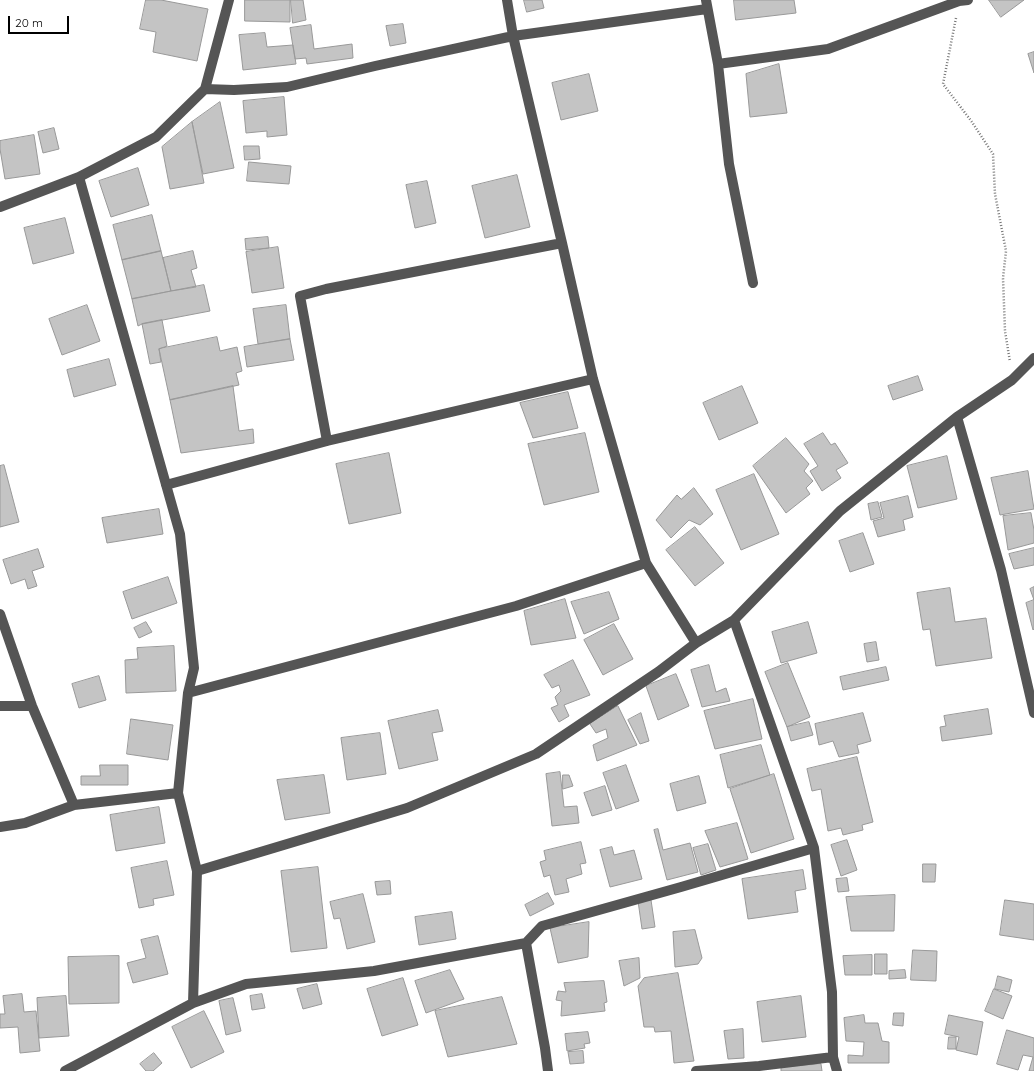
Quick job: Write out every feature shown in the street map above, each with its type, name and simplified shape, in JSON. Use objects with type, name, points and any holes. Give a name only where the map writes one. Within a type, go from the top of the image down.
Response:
[{"type":"street","points":[[0,207],[79,177],[156,137],[205,89],[229,0]]},
{"type":"street","points":[[507,0],[513,36],[593,379],[646,563],[696,643]]},
{"type":"street","points":[[718,64],[828,49],[964,1]]},
{"type":"street","points":[[205,89],[234,90],[287,87],[513,36],[706,4],[713,32],[718,64],[729,164],[753,283]]},
{"type":"street","points":[[79,177],[180,534],[194,668],[188,693],[178,793],[197,871],[193,1003]]},
{"type":"street","points":[[326,441],[300,296],[326,289],[562,243]]},
{"type":"street","points":[[197,871],[406,808],[536,754],[658,672],[696,643],[734,620],[840,511],[957,418],[1012,380],[1034,358]]},
{"type":"street","points":[[166,485],[326,441],[593,379]]},
{"type":"street","points":[[957,418],[1001,570],[1034,713]]},
{"type":"street","points":[[188,693],[516,606],[646,563]]},
{"type":"street","points":[[0,614],[32,706],[74,805]]},
{"type":"street","points":[[734,620],[814,848],[832,992],[833,1057],[836,1071]]},
{"type":"street","points":[[0,706],[32,706]]},
{"type":"street","points":[[0,826],[25,823],[74,805],[178,793]]},
{"type":"street","points":[[65,1071],[193,1003],[246,984],[374,971],[526,943],[542,926],[814,848]]},
{"type":"street","points":[[526,943],[548,1071]]},
{"type":"street","points":[[696,1071],[759,1066],[833,1057]]},
{"type":"path","points":[[964,1],[943,84],[972,122],[993,154],[995,194],[1006,251],[1003,278],[1005,331],[1012,380]]},
{"type":"building","points":[[146,0],[161,0],[208,9],[197,61],[153,52],[156,32],[140,29]]},
{"type":"building","points":[[245,0],[290,0],[290,22],[245,21]]},
{"type":"building","points":[[291,0],[303,0],[306,20],[293,23]]},
{"type":"building","points":[[524,0],[542,0],[544,8],[527,12]]},
{"type":"building","points":[[734,0],[794,0],[796,13],[736,20]]},
{"type":"building","points":[[989,0],[1024,0],[1001,17]]},
{"type":"building","points":[[403,24],[406,43],[390,46],[386,26]]},
{"type":"building","points":[[311,25],[314,49],[352,44],[353,58],[307,64],[306,58],[295,59],[290,28]]},
{"type":"building","points":[[265,33],[267,47],[293,45],[296,64],[243,70],[239,35]]},
{"type":"building","points":[[1034,52],[1034,73],[1028,54]]},
{"type":"building","points":[[779,64],[787,113],[750,117],[746,74]]},
{"type":"building","points":[[589,74],[598,111],[561,120],[552,83]]},
{"type":"building","points":[[284,97],[287,135],[267,137],[267,131],[246,133],[243,101]]},
{"type":"building","points":[[220,102],[234,168],[203,174],[192,122]]},
{"type":"building","points":[[192,122],[204,183],[170,189],[162,147]]},
{"type":"building","points":[[54,128],[59,149],[43,153],[38,132]]},
{"type":"building","points":[[34,135],[40,174],[5,179],[0,141]]},
{"type":"building","points":[[244,146],[259,146],[260,159],[245,160]]},
{"type":"building","points":[[249,162],[291,166],[289,184],[247,181]]},
{"type":"building","points":[[138,168],[149,205],[111,217],[99,181]]},
{"type":"building","points":[[517,175],[530,227],[485,238],[472,186]]},
{"type":"building","points":[[427,181],[436,223],[415,228],[406,185]]},
{"type":"building","points":[[152,215],[161,251],[122,260],[113,225]]},
{"type":"building","points":[[65,218],[74,253],[33,264],[24,228]]},
{"type":"building","points":[[268,237],[269,248],[246,250],[245,239]]},
{"type":"building","points":[[278,247],[284,288],[252,293],[246,252]]},
{"type":"building","points":[[161,251],[171,291],[132,299],[122,260]]},
{"type":"building","points":[[193,251],[197,268],[191,270],[196,287],[171,291],[163,258]]},
{"type":"building","points":[[204,285],[210,311],[138,326],[132,299]]},
{"type":"building","points":[[87,305],[100,341],[62,355],[49,319]]},
{"type":"building","points":[[286,305],[290,339],[258,344],[253,309]]},
{"type":"building","points":[[162,320],[167,346],[159,349],[161,362],[150,364],[142,324]]},
{"type":"building","points":[[217,337],[220,351],[237,347],[242,371],[236,373],[239,385],[170,400],[159,349]]},
{"type":"building","points":[[290,339],[294,360],[247,367],[244,347]]},
{"type":"building","points":[[109,359],[116,385],[74,397],[67,370]]},
{"type":"building","points":[[918,376],[923,390],[893,400],[888,386]]},
{"type":"building","points":[[233,386],[239,431],[253,429],[254,443],[181,453],[170,400]]},
{"type":"building","points":[[742,386],[758,423],[719,440],[703,403]]},
{"type":"building","points":[[568,392],[578,428],[533,438],[520,403]]},
{"type":"building","points":[[585,433],[599,492],[544,505],[528,444]]},
{"type":"building","points":[[823,433],[831,445],[835,443],[848,463],[836,470],[841,478],[822,491],[810,471],[818,466],[804,444]]},
{"type":"building","points":[[786,438],[809,464],[804,471],[813,481],[806,488],[810,494],[786,513],[753,466]]},
{"type":"building","points":[[389,453],[401,513],[349,524],[336,464]]},
{"type":"building","points":[[947,456],[957,499],[918,508],[907,466]]},
{"type":"building","points":[[4,465],[19,522],[0,527],[0,466]]},
{"type":"building","points":[[1028,471],[1034,509],[1000,515],[991,478]]},
{"type":"building","points":[[754,474],[779,534],[741,550],[716,490]]},
{"type":"building","points":[[694,488],[713,514],[700,525],[689,520],[671,538],[656,520],[677,495],[681,499]]},
{"type":"building","points":[[908,496],[913,517],[903,520],[905,530],[878,537],[873,521],[884,518],[880,503]]},
{"type":"building","points":[[878,502],[882,517],[871,520],[868,504]]},
{"type":"building","points":[[159,509],[163,534],[107,543],[102,518]]},
{"type":"building","points":[[1031,513],[1034,530],[1034,543],[1008,550],[1003,516]]},
{"type":"building","points":[[695,527],[724,563],[695,586],[666,550]]},
{"type":"building","points":[[863,533],[874,564],[850,572],[839,541]]},
{"type":"building","points":[[1034,548],[1034,565],[1014,569],[1009,554]]},
{"type":"building","points":[[38,549],[44,567],[32,571],[37,586],[28,589],[25,579],[11,584],[3,560]]},
{"type":"building","points":[[168,577],[177,603],[132,619],[123,592]]},
{"type":"building","points":[[1034,587],[1034,600],[1030,589]]},
{"type":"building","points":[[950,588],[955,622],[986,618],[992,658],[936,666],[930,629],[923,630],[917,593]]},
{"type":"building","points":[[609,592],[619,619],[584,634],[571,602]]},
{"type":"building","points":[[565,599],[576,638],[531,645],[524,611]]},
{"type":"building","points":[[1034,600],[1034,629],[1033,630],[1026,603]]},
{"type":"building","points":[[146,622],[152,632],[139,638],[134,628]]},
{"type":"building","points":[[808,622],[817,653],[781,663],[772,632]]},
{"type":"building","points":[[614,624],[633,659],[603,675],[584,640]]},
{"type":"building","points":[[876,642],[879,660],[867,662],[864,644]]},
{"type":"building","points":[[174,646],[176,691],[126,693],[125,660],[138,659],[137,648]]},
{"type":"building","points":[[573,660],[590,695],[564,705],[569,716],[559,722],[551,708],[558,705],[555,697],[561,691],[559,685],[552,688],[544,675]]},
{"type":"building","points":[[788,663],[810,717],[787,727],[765,672]]},
{"type":"building","points":[[709,665],[716,692],[726,688],[730,701],[702,707],[691,670]]},
{"type":"building","points":[[886,667],[889,680],[843,690],[840,677]]},
{"type":"building","points":[[676,674],[689,706],[658,720],[646,686]]},
{"type":"building","points":[[99,676],[106,700],[79,708],[72,684]]},
{"type":"building","points":[[753,699],[762,739],[715,749],[704,711]]},
{"type":"building","points":[[618,706],[637,745],[597,761],[593,745],[608,738],[606,729],[596,733],[590,724]]},
{"type":"building","points":[[988,709],[992,734],[942,741],[940,727],[946,726],[944,716]]},
{"type":"building","points":[[438,710],[443,731],[432,733],[438,760],[399,769],[388,721]]},
{"type":"building","points":[[641,713],[649,741],[640,744],[628,720]]},
{"type":"building","points":[[863,713],[871,741],[857,745],[859,753],[839,757],[833,741],[819,745],[815,724]]},
{"type":"building","points":[[131,719],[173,725],[168,760],[127,754]]},
{"type":"building","points":[[809,722],[813,735],[791,741],[787,727]]},
{"type":"building","points":[[380,733],[386,774],[347,780],[341,738]]},
{"type":"building","points":[[761,745],[770,775],[728,788],[720,755]]},
{"type":"building","points":[[857,757],[873,822],[862,825],[863,830],[843,835],[841,828],[828,831],[821,789],[812,791],[807,769]]},
{"type":"building","points":[[100,765],[128,765],[128,785],[81,785],[81,776],[100,776]]},
{"type":"building","points":[[626,765],[639,801],[616,809],[603,773]]},
{"type":"building","points":[[560,772],[564,807],[577,806],[579,823],[552,826],[546,774]]},
{"type":"building","points":[[774,774],[794,839],[751,853],[730,789]]},
{"type":"building","points":[[324,775],[330,813],[285,820],[277,780]]},
{"type":"building","points":[[563,775],[569,775],[573,786],[563,789]]},
{"type":"building","points":[[699,776],[706,803],[677,811],[670,784]]},
{"type":"building","points":[[605,786],[612,810],[592,816],[584,793]]},
{"type":"building","points":[[159,807],[165,843],[116,851],[110,815]]},
{"type":"building","points":[[737,823],[748,859],[720,867],[705,831]]},
{"type":"building","points":[[658,829],[663,850],[690,843],[698,872],[667,880],[654,830]]},
{"type":"building","points":[[847,840],[857,870],[841,876],[831,845]]},
{"type":"building","points":[[581,842],[586,863],[580,864],[582,874],[566,879],[569,892],[555,895],[550,875],[544,877],[540,862],[546,860],[544,851]]},
{"type":"building","points":[[708,844],[716,870],[701,875],[693,848]]},
{"type":"building","points":[[612,847],[614,855],[634,850],[642,879],[610,887],[600,850]]},
{"type":"building","points":[[167,861],[174,895],[153,899],[154,905],[139,908],[131,868]]},
{"type":"building","points":[[923,864],[936,864],[935,882],[923,882]]},
{"type":"building","points":[[318,867],[327,948],[291,952],[281,871]]},
{"type":"building","points":[[803,870],[806,889],[795,891],[798,912],[748,919],[742,879]]},
{"type":"building","points":[[847,878],[849,891],[838,892],[836,879]]},
{"type":"building","points":[[390,881],[391,894],[377,895],[375,882]]},
{"type":"building","points":[[548,893],[554,904],[530,916],[525,905]]},
{"type":"building","points":[[363,894],[375,942],[347,949],[340,918],[334,919],[330,902]]},
{"type":"building","points":[[895,895],[894,931],[851,931],[846,897]]},
{"type":"building","points":[[651,900],[655,927],[642,929],[638,901]]},
{"type":"building","points":[[1005,900],[1034,904],[1034,940],[1000,935]]},
{"type":"building","points":[[452,912],[456,939],[419,945],[415,917]]},
{"type":"building","points":[[589,922],[588,957],[558,963],[550,928]]},
{"type":"building","points":[[695,930],[702,958],[698,964],[675,967],[673,932]]},
{"type":"building","points":[[158,936],[168,974],[133,983],[127,963],[146,958],[141,940]]},
{"type":"building","points":[[913,950],[937,951],[936,981],[911,980]]},
{"type":"building","points":[[875,954],[887,954],[887,974],[875,974]]},
{"type":"building","points":[[872,955],[872,975],[845,975],[843,956]]},
{"type":"building","points":[[119,956],[119,1003],[69,1004],[68,957]]},
{"type":"building","points":[[639,958],[640,978],[624,986],[619,961]]},
{"type":"building","points":[[450,970],[464,999],[426,1013],[415,981]]},
{"type":"building","points":[[905,970],[906,978],[889,979],[889,971]]},
{"type":"building","points":[[678,973],[694,1061],[674,1063],[671,1031],[655,1032],[654,1027],[644,1027],[638,986],[644,978]]},
{"type":"building","points":[[998,976],[1012,980],[1009,992],[995,989]]},
{"type":"building","points":[[403,978],[418,1025],[382,1036],[367,989]]},
{"type":"building","points":[[604,981],[607,1002],[604,1003],[605,1011],[561,1016],[562,1001],[556,1000],[558,991],[566,992],[564,983]]},
{"type":"building","points":[[317,984],[322,1004],[303,1009],[297,989]]},
{"type":"building","points":[[994,989],[1012,996],[1003,1019],[985,1011]]},
{"type":"building","points":[[22,994],[24,1012],[36,1011],[40,1051],[20,1053],[18,1027],[0,1028],[0,1014],[5,1014],[3,996]]},
{"type":"building","points":[[262,994],[265,1008],[252,1010],[250,996]]},
{"type":"building","points":[[66,996],[69,1036],[39,1038],[37,998]]},
{"type":"building","points":[[801,996],[806,1037],[762,1042],[757,1002]]},
{"type":"building","points":[[502,997],[517,1044],[448,1057],[435,1011]]},
{"type":"building","points":[[233,998],[241,1031],[226,1035],[219,1001]]},
{"type":"building","points":[[204,1011],[224,1052],[191,1068],[172,1027]]},
{"type":"building","points":[[894,1013],[904,1013],[903,1026],[893,1025]]},
{"type":"building","points":[[864,1015],[865,1023],[878,1023],[882,1041],[889,1042],[889,1063],[848,1063],[848,1055],[863,1056],[864,1042],[846,1041],[844,1018]]},
{"type":"building","points":[[949,1015],[983,1022],[977,1055],[956,1050],[959,1037],[945,1034]]},
{"type":"building","points":[[743,1029],[744,1058],[728,1059],[724,1031]]},
{"type":"building","points":[[1007,1030],[1034,1038],[1034,1071],[1029,1071],[1033,1057],[1023,1055],[1018,1070],[997,1064]]},
{"type":"building","points":[[588,1032],[590,1043],[584,1044],[585,1048],[567,1051],[565,1034]]},
{"type":"building","points":[[949,1037],[956,1037],[956,1049],[948,1049]]},
{"type":"building","points":[[583,1051],[584,1063],[570,1064],[568,1052]]},
{"type":"building","points":[[154,1053],[162,1063],[153,1071],[146,1071],[140,1064]]},
{"type":"building","points":[[821,1064],[822,1071],[781,1071],[781,1068]]}]
